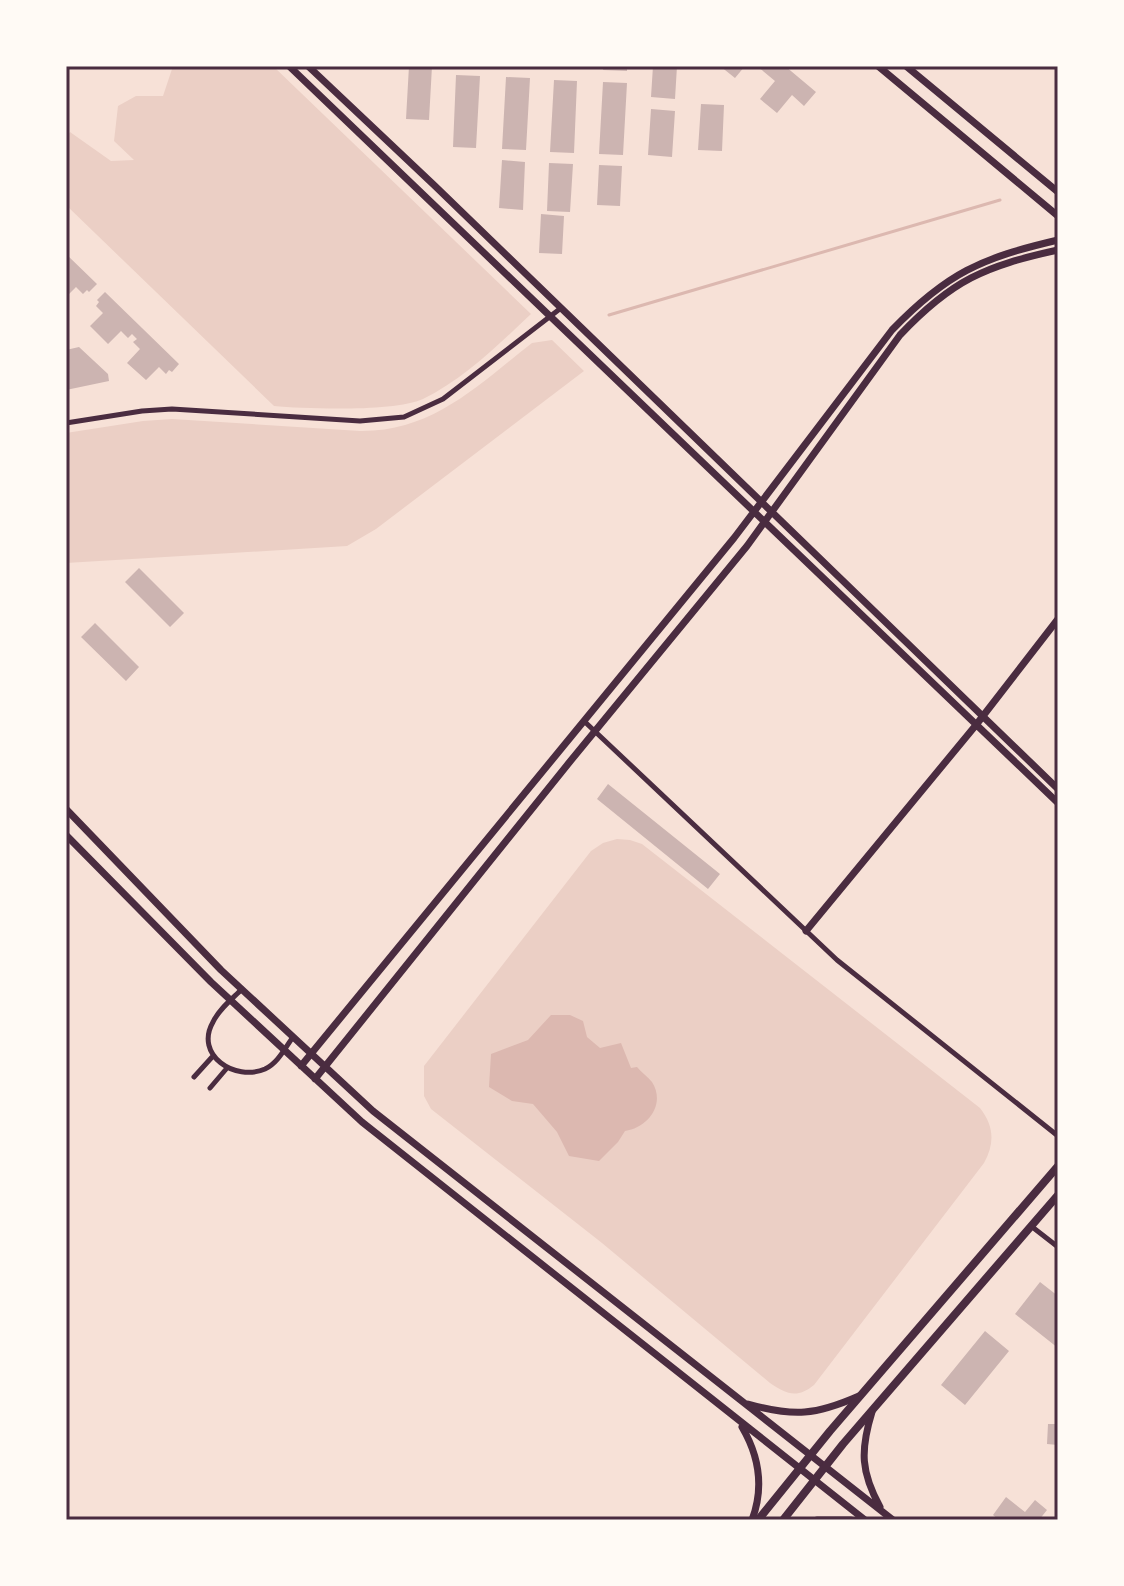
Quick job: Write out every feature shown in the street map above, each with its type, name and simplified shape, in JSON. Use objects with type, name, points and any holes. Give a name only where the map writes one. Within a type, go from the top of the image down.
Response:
[{"type":"main road","points":[[755,1520],[1058,1166]]},
{"type":"main road","points":[[783,1520],[872,1411],[1058,1195]]},
{"type":"street","points":[[289,66],[1058,803]]},
{"type":"street","points":[[308,66],[1058,789]]},
{"type":"street","points":[[878,66],[1058,216]]},
{"type":"street","points":[[906,66],[1058,192]]},
{"type":"street","points":[[301,1066],[754,513],[892,330],[920,301],[949,278],[975,264],[1058,240]]},
{"type":"street","points":[[315,1079],[773,512],[900,335],[926,308],[978,273],[1058,250]]},
{"type":"street","points":[[66,423],[172,409],[360,421],[404,417],[443,399],[561,308]]},
{"type":"street","points":[[806,931],[976,725],[1058,619]]},
{"type":"street","points":[[585,722],[837,960],[1058,1136]]},
{"type":"street","points":[[66,809],[242,989],[373,1111],[893,1520]]},
{"type":"street","points":[[66,835],[230,1001],[387,1142],[865,1520]]},
{"type":"street","points":[[242,989],[212,1022],[209,1034],[213,1056],[227,1068],[247,1073],[264,1069],[274,1062],[293,1037]]},
{"type":"street","points":[[194,1077],[213,1056]]},
{"type":"street","points":[[210,1088],[227,1068]]},
{"type":"street","points":[[1031,1226],[1058,1247]]},
{"type":"street","points":[[745,1404],[793,1414],[818,1412],[861,1395]]},
{"type":"street","points":[[872,1411],[863,1451],[865,1473],[883,1513]]},
{"type":"street","points":[[739,1421],[758,1465],[755,1520]]},
{"type":"street","points":[[817,1520],[851,1520]]},
{"type":"shaded area","points":[[173,66],[273,66],[531,314],[466,371],[423,399],[372,408],[274,406],[66,205],[66,137],[70,132],[111,161],[134,160],[114,141],[118,106],[136,96],[163,96]]},
{"type":"shaded area","points":[[552,340],[584,371],[376,529],[347,546],[66,563],[66,433],[172,419],[360,431],[386,429],[432,415],[473,390],[532,343]]},
{"type":"shaded area","points":[[617,839],[642,844],[980,1108],[988,1121],[991,1142],[984,1163],[814,1385],[802,1392],[786,1392],[770,1383],[602,1243],[431,1109],[424,1096],[424,1066],[591,851]]},
{"type":"shaded area","points":[[551,1015],[570,1015],[583,1021],[587,1037],[600,1048],[621,1043],[631,1068],[637,1067],[656,1090],[656,1106],[652,1114],[641,1125],[625,1131],[599,1161],[569,1156],[557,1132],[533,1104],[512,1101],[489,1087],[491,1054],[528,1040]]},
{"type":"building","points":[[409,66],[432,66],[429,120],[406,119]]},
{"type":"building","points":[[604,66],[627,66],[627,71],[603,70]]},
{"type":"building","points":[[653,66],[677,66],[675,99],[651,97]]},
{"type":"building","points":[[720,66],[745,66],[735,78]]},
{"type":"building","points":[[757,66],[785,66],[816,92],[804,106],[792,95],[777,113],[760,99],[775,81]]},
{"type":"building","points":[[456,75],[480,76],[476,148],[453,147]]},
{"type":"building","points":[[506,77],[530,78],[526,150],[502,149]]},
{"type":"building","points":[[554,80],[577,81],[574,153],[550,152]]},
{"type":"building","points":[[603,82],[627,83],[623,155],[599,154]]},
{"type":"building","points":[[701,104],[724,105],[722,151],[698,150]]},
{"type":"building","points":[[651,109],[675,111],[672,157],[648,155]]},
{"type":"building","points":[[502,160],[525,162],[523,210],[499,208]]},
{"type":"building","points":[[549,163],[573,164],[570,212],[547,211]]},
{"type":"building","points":[[599,165],[622,166],[620,206],[597,205]]},
{"type":"building","points":[[541,214],[564,216],[562,254],[539,253]]},
{"type":"building","points":[[66,254],[97,284],[89,292],[87,290],[83,294],[76,287],[66,297]]},
{"type":"building","points":[[105,292],[179,364],[172,372],[169,370],[166,374],[159,367],[146,380],[127,363],[140,349],[133,342],[137,339],[132,334],[128,338],[121,331],[108,344],[90,326],[103,313],[96,306],[97,300]]},
{"type":"building","points":[[79,347],[108,374],[109,381],[66,390],[66,350]]},
{"type":"building","points":[[139,568],[184,613],[170,627],[125,582]]},
{"type":"building","points":[[95,623],[139,667],[126,681],[81,637]]},
{"type":"building","points":[[608,784],[720,874],[708,889],[597,799]]},
{"type":"building","points":[[1040,1282],[1058,1296],[1058,1348],[1015,1314]]},
{"type":"building","points":[[985,1331],[1009,1351],[965,1405],[941,1385]]},
{"type":"building","points":[[1048,1424],[1058,1424],[1058,1445],[1047,1444]]},
{"type":"building","points":[[1006,1497],[1025,1512],[1035,1500],[1047,1510],[1039,1520],[999,1520],[993,1515]]},
{"type":"waterway","points":[[609,315],[1000,200]]}]
